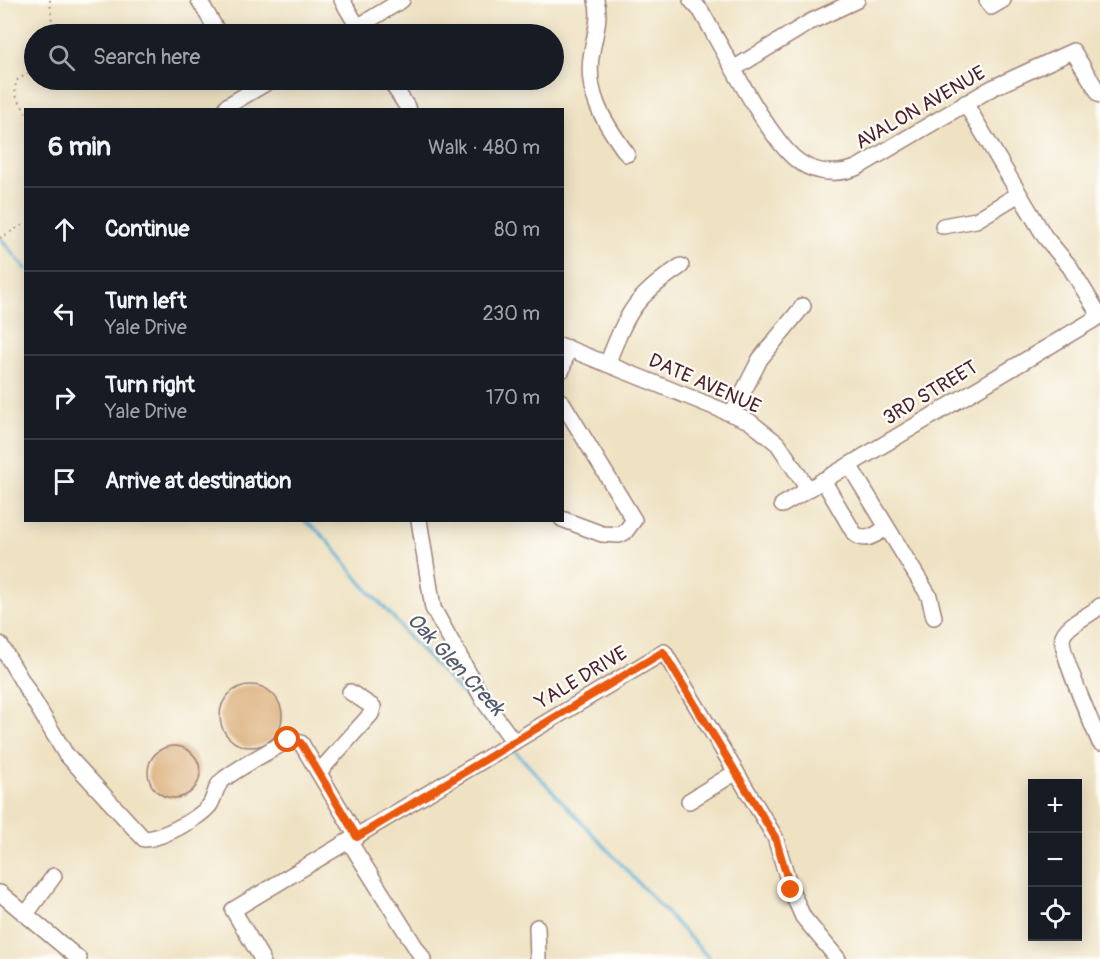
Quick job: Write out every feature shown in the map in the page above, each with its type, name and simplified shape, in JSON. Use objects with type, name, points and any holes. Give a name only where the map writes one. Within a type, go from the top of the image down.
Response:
[{"type":"street","points":[[199,0],[213,24]]},
{"type":"street","points":[[342,0],[352,24]]},
{"type":"street","points":[[368,24],[402,0]]},
{"type":"street","points":[[596,0],[598,21],[589,69],[592,92],[600,113],[627,154]]},
{"type":"street","name":"AVALON AVENUE","points":[[691,0],[701,11],[783,148],[800,163],[824,171],[846,172],[870,162],[965,103],[1073,51],[1100,95]]},
{"type":"street","points":[[735,68],[810,22],[857,0]]},
{"type":"street","points":[[987,0],[991,7],[1003,0]]},
{"type":"street","points":[[227,106],[245,90]]},
{"type":"street","points":[[396,90],[408,108]]},
{"type":"street","points":[[965,103],[1045,237],[1070,267],[1100,316]]},
{"type":"street","points":[[944,226],[976,220],[1020,194]]},
{"type":"street","points":[[607,364],[624,320],[644,292],[681,266]]},
{"type":"street","points":[[732,414],[760,359],[803,306]]},
{"type":"street","name":"3RD STREET","points":[[782,505],[1100,316]]},
{"type":"street","name":"DATE AVENUE","points":[[565,347],[749,421],[778,444],[808,489]]},
{"type":"street","points":[[564,405],[634,520],[625,532],[610,535],[564,520]]},
{"type":"street","points":[[849,465],[929,596],[934,617]]},
{"type":"street","points":[[823,480],[854,533],[861,539],[866,539],[887,528]]},
{"type":"street","points":[[420,522],[433,608],[484,701],[514,742]]},
{"type":"street","points":[[1100,606],[1069,628],[1063,635],[1062,642],[1068,664],[1100,743]]},
{"type":"street","points":[[0,644],[65,753],[144,838],[160,837],[208,808],[213,799],[214,790],[223,780],[288,740],[301,743],[319,772],[353,839],[423,959]]},
{"type":"street","name":"YALE DRIVE","points":[[262,959],[232,910],[663,652],[775,837],[791,890],[803,916],[838,959]]},
{"type":"street","points":[[319,772],[370,714],[373,707],[350,692]]},
{"type":"street","points":[[689,801],[736,772]]},
{"type":"street","points":[[26,914],[54,876]]},
{"type":"street","points":[[0,893],[79,959]]},
{"type":"street","points":[[537,927],[538,959]]},
{"type":"path","points":[[50,0],[52,24]]},
{"type":"path","points":[[24,76],[16,81],[15,94],[24,110]]},
{"type":"path","points":[[0,238],[24,224]]},
{"type":"building","points":[[251,685],[273,694],[282,716],[273,738],[251,747],[229,738],[220,716],[229,694]]},
{"type":"building","points":[[174,746],[184,748],[192,754],[198,762],[200,772],[198,782],[192,790],[184,796],[174,798],[164,796],[156,790],[150,782],[148,772],[150,762],[156,754],[164,748]]},
{"type":"waterway","name":"Oak Glen Creek","points":[[0,238],[24,267]]},
{"type":"waterway","name":"Oak Glen Creek","points":[[307,522],[329,543],[404,632],[498,732]]},
{"type":"waterway","name":"Oak Glen Creek","points":[[512,748],[710,959]]},
{"type":"route","points":[[288,740],[301,743],[357,837],[663,652],[775,837],[791,890]]}]
